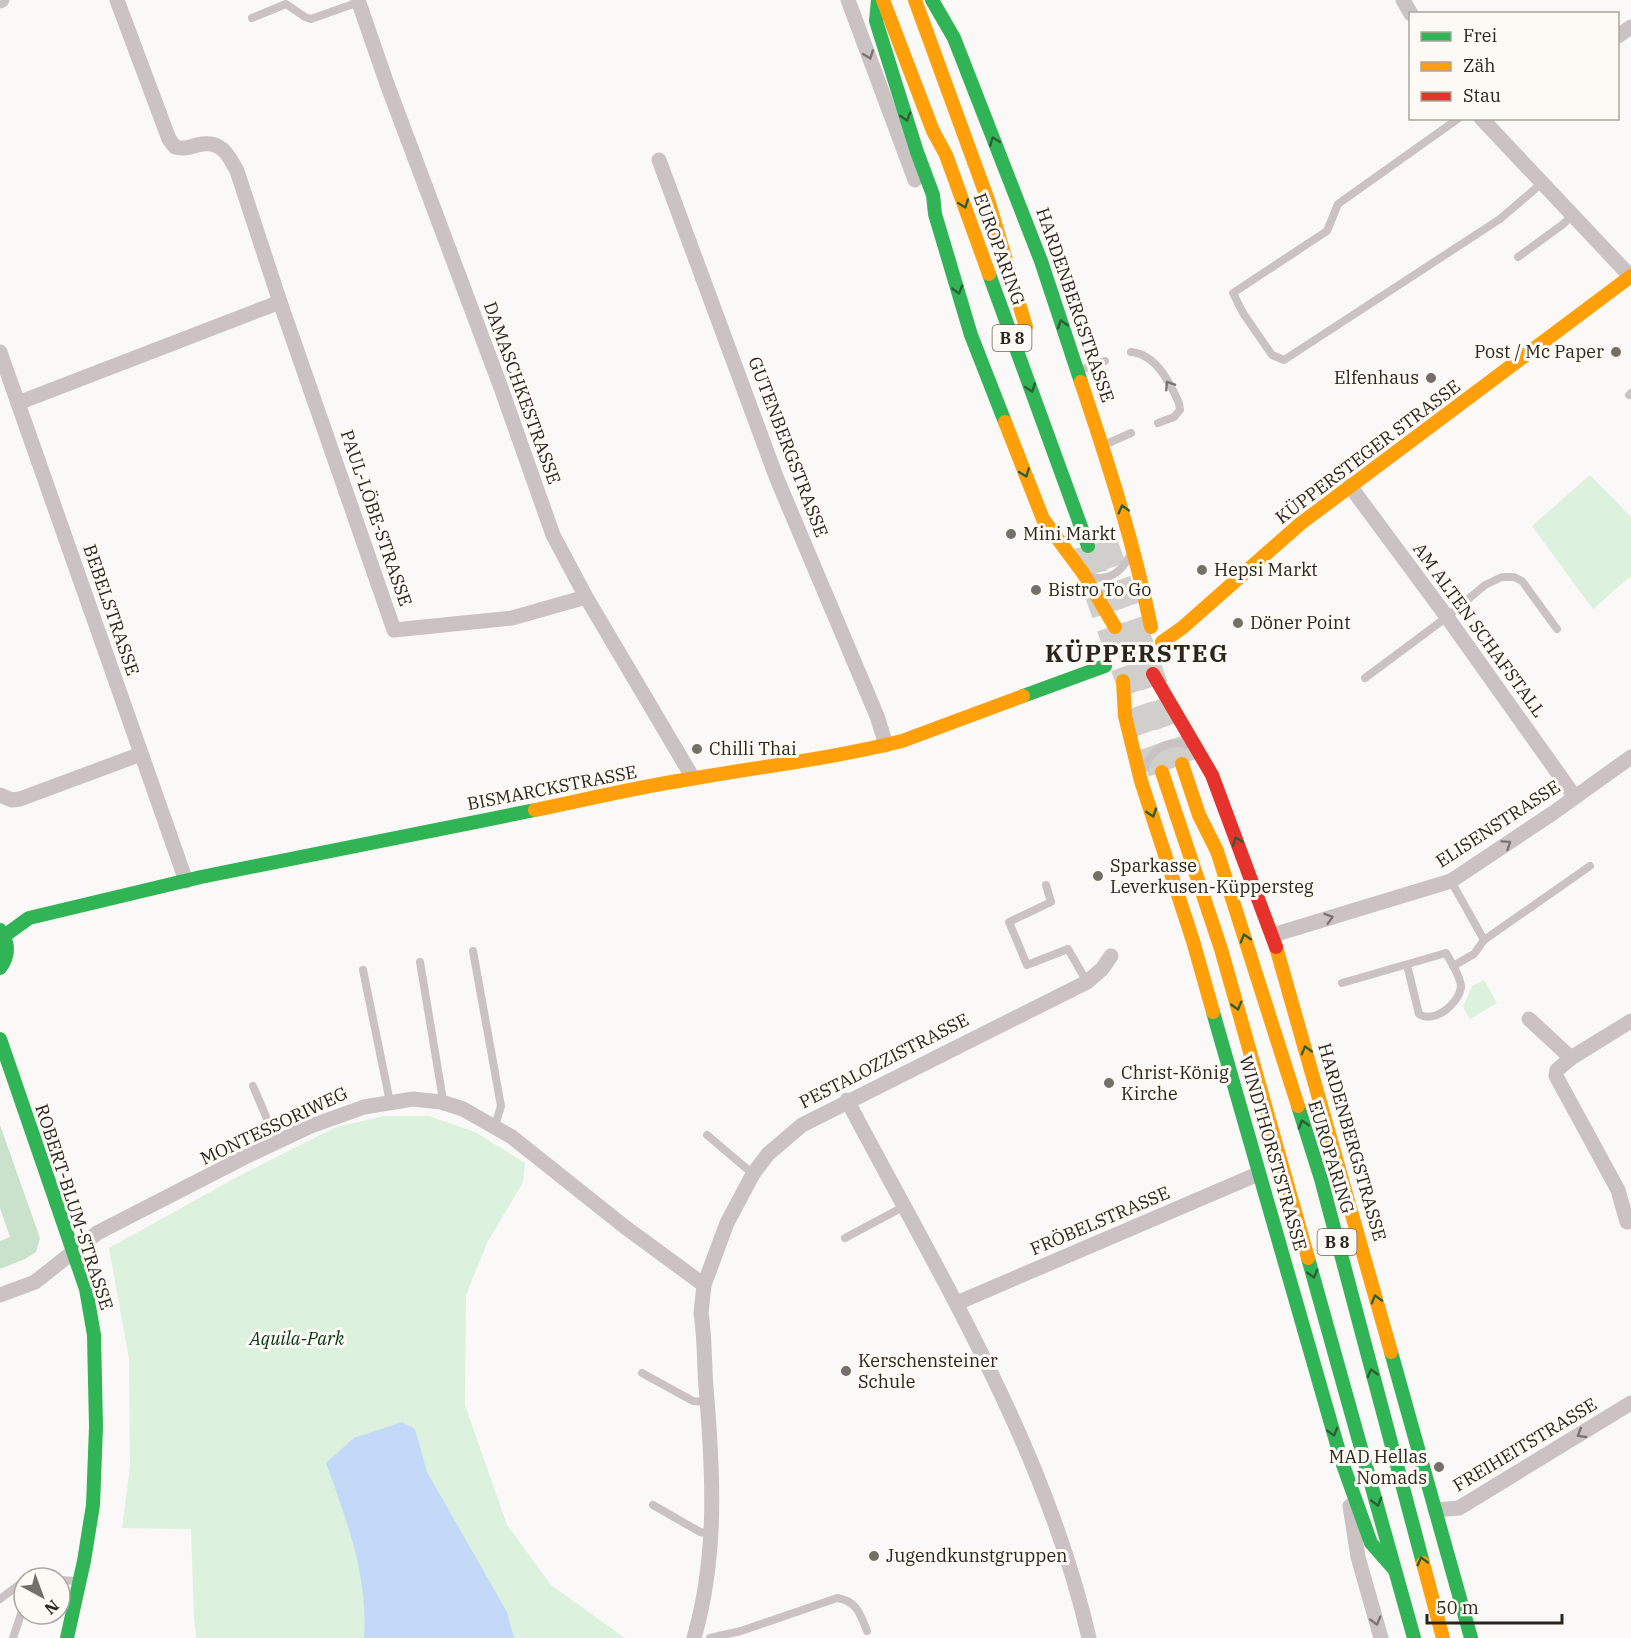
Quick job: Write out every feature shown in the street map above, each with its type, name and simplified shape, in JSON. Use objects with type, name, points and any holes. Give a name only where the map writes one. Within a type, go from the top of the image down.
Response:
[{"type":"main road","points":[[878,0],[876,21],[917,152],[933,195],[934,214],[971,335],[1043,519],[1083,573],[1111,630],[1140,623],[1156,632],[1162,642],[1159,665],[1141,681],[1123,681],[1114,676],[1105,666],[1102,650]]},
{"type":"main road","name":"EUROPARING","points":[[883,0],[933,131],[946,156],[1088,546]]},
{"type":"main road","name":"EUROPARING","points":[[915,0],[987,197],[1012,273],[1031,343]]},
{"type":"main road","points":[[932,0],[954,38]]},
{"type":"main road","name":"HARDENBERGSTRASSE","points":[[954,38],[1041,261],[1103,446],[1132,545],[1140,623]]},
{"type":"main road","name":"KÜPPERSTEGER STRASSE","points":[[1162,642],[1182,628],[1300,524],[1631,276]]},
{"type":"main road","name":"HARDENBERGSTRASSE","points":[[1159,665],[1166,700],[1212,775],[1273,935],[1471,1638]]},
{"type":"main road","name":"BISMARCKSTRASSE","points":[[2,933],[29,918],[186,881],[693,778],[799,762],[886,745],[1105,666]]},
{"type":"main road","name":"WINDTHORSTSTRASSE","points":[[1123,681],[1125,716],[1142,781],[1193,941],[1342,1462]]},
{"type":"main road","name":"EUROPARING","points":[[1182,764],[1199,815],[1217,851],[1321,1179],[1443,1638]]},
{"type":"main road","name":"B 8","points":[[1162,772],[1221,950],[1414,1638]]},
{"type":"main road","points":[[0,968],[8,950],[2,933]]},
{"type":"main road","name":"ROBERT-BLUM-STRASSE","points":[[0,1039],[72,1254],[86,1289],[91,1311],[96,1373],[96,1438],[92,1509],[89,1537],[67,1638]]},
{"type":"main road","points":[[1342,1462],[1371,1543],[1397,1573]]},
{"type":"street","name":"PAUL-LÖBE-STRASSE","points":[[117,0],[174,147],[186,150],[203,144],[219,146],[229,156],[244,193],[394,630],[512,618],[586,597]]},
{"type":"street","points":[[849,0],[923,199],[934,214]]},
{"type":"street","name":"HARDENBERGSTRASSE","points":[[947,0],[954,38]]},
{"type":"street","name":"DAMASCHKESTRASSE","points":[[358,1],[500,385],[553,536],[586,597],[693,778]]},
{"type":"street","points":[[1487,121],[1541,184],[1631,276]]},
{"type":"street","name":"GUTENBERGSTRASSE","points":[[659,160],[777,478],[877,716],[886,745]]},
{"type":"street","points":[[18,403],[280,302]]},
{"type":"street","name":"BEBELSTRASSE","points":[[0,352],[186,881]]},
{"type":"street","name":"AM ALTEN SCHAFSTALL","points":[[1350,486],[1447,617],[1575,797]]},
{"type":"street","points":[[0,795],[12,800],[20,799],[141,754]]},
{"type":"street","name":"ELISENSTRASSE","points":[[1273,935],[1451,881],[1631,757]]},
{"type":"street","name":"PESTALOZZISTRASSE","points":[[694,1638],[708,1573],[712,1534],[701,1313],[704,1285],[727,1223],[753,1174],[768,1154],[802,1125],[1087,982],[1102,969],[1111,956]]},
{"type":"street","points":[[1529,1019],[1571,1058]]},
{"type":"street","points":[[1627,1222],[1618,1190],[1556,1076],[1557,1070],[1571,1058],[1631,1021]]},
{"type":"street","name":"MONTESSORIWEG","points":[[0,1295],[35,1282],[104,1229],[277,1142],[311,1126],[364,1107],[413,1100],[441,1102],[463,1109],[495,1126],[704,1285]]},
{"type":"street","points":[[848,1100],[903,1207],[957,1303],[1029,1457],[1080,1598],[1089,1638]]},
{"type":"street","name":"FRÖBELSTRASSE","points":[[957,1303],[1258,1174]]},
{"type":"street","name":"FREIHEITSTRASSE","points":[[1435,1510],[1459,1508],[1631,1403]]},
{"type":"street","name":"WINDTHORSTSTRASSE","points":[[1342,1462],[1358,1557],[1381,1638]]},
{"type":"lane","points":[[252,18],[288,4],[304,17],[311,19],[358,1]]},
{"type":"lane","points":[[1456,120],[1338,204],[1327,231],[1233,294],[1243,313],[1272,355],[1284,360],[1500,219],[1541,184]]},
{"type":"lane","points":[[1518,257],[1572,216]]},
{"type":"lane","points":[[1131,352],[1142,353],[1155,363],[1179,403],[1180,410],[1174,417],[1158,423]]},
{"type":"lane","points":[[1078,371],[1105,361]]},
{"type":"lane","points":[[1103,446],[1131,433]]},
{"type":"lane","points":[[1083,573],[1096,578],[1107,578],[1126,563],[1132,545]]},
{"type":"lane","points":[[1365,678],[1447,617],[1485,585],[1502,577],[1514,577],[1522,581],[1557,629]]},
{"type":"lane","points":[[1142,781],[1147,760],[1160,747],[1177,741],[1191,745],[1200,752]]},
{"type":"lane","points":[[1453,966],[1474,954],[1484,940],[1590,866]]},
{"type":"lane","points":[[1451,881],[1484,940]]},
{"type":"lane","points":[[1046,885],[1052,902],[1009,922],[1027,965],[1068,949],[1087,982]]},
{"type":"lane","points":[[473,951],[501,1106],[495,1126]]},
{"type":"lane","points":[[1342,983],[1446,953],[1461,985],[1459,995],[1453,1004],[1430,1017],[1419,1014],[1407,965]]},
{"type":"lane","points":[[420,962],[442,1094],[441,1102]]},
{"type":"lane","points":[[363,970],[390,1102]]},
{"type":"lane","points":[[254,1086],[277,1142]]},
{"type":"lane","points":[[707,1135],[753,1174]]},
{"type":"lane","points":[[845,1238],[903,1207]]},
{"type":"lane","points":[[642,1373],[693,1401],[707,1401]]},
{"type":"lane","points":[[653,1505],[700,1532],[712,1534]]},
{"type":"lane","points":[[72,1581],[79,1582]]},
{"type":"lane","points":[[710,1638],[741,1631],[837,1598],[847,1600],[858,1610],[867,1631]]},
{"type":"green space","points":[[1590,475],[1631,517],[1631,576],[1593,609],[1532,526]]},
{"type":"green space","points":[[1134,634],[1146,639],[1151,651],[1146,663],[1134,668],[1122,663],[1117,651],[1122,639]]},
{"type":"green space","points":[[1484,980],[1497,1003],[1470,1019],[1463,1007],[1472,986]]},
{"type":"green space","name":"Aquila-Park","points":[[384,1116],[429,1116],[475,1132],[525,1163],[523,1182],[487,1243],[466,1295],[465,1405],[507,1525],[551,1585],[625,1638],[196,1638],[191,1529],[122,1528],[130,1467],[129,1359],[109,1248],[239,1176],[336,1127]]},
{"type":"green space","points":[[0,1125],[40,1238],[36,1252],[0,1269],[0,1241],[10,1237],[0,1208]]},
{"type":"water","points":[[402,1422],[415,1429],[427,1472],[507,1612],[514,1638],[364,1638],[363,1592],[359,1570],[348,1527],[326,1463],[354,1438]]},
{"type":"tunnel","points":[[1103,541],[1182,764]]},
{"type":"tunnel","points":[[1088,546],[1097,589],[1162,772]]},
{"type":"traffic: fast","points":[[878,0],[876,21],[917,152],[933,195],[935,214],[971,335],[1005,422]]},
{"type":"traffic: fast","points":[[932,0],[954,38],[1041,261],[1081,382]]},
{"type":"traffic: fast","points":[[989,274],[1088,546]]},
{"type":"traffic: fast","points":[[1023,696],[1105,666]]},
{"type":"traffic: fast","points":[[4,936],[29,918],[201,877],[535,810]]},
{"type":"traffic: fast","points":[[0,930],[7,949],[0,968]]},
{"type":"traffic: fast","points":[[1213,1012],[1342,1462],[1371,1543],[1393,1568]]},
{"type":"traffic: fast","points":[[0,1039],[86,1289],[94,1335],[96,1427],[93,1505],[84,1561],[67,1638]]},
{"type":"traffic: fast","points":[[1298,1106],[1321,1179],[1423,1563]]},
{"type":"traffic: fast","points":[[1308,1258],[1414,1638]]},
{"type":"traffic: fast","points":[[1391,1352],[1471,1638]]},
{"type":"traffic: slow","points":[[883,0],[933,131],[946,155],[989,274]]},
{"type":"traffic: slow","points":[[915,0],[989,203],[1026,327]]},
{"type":"traffic: slow","points":[[1162,642],[1182,628],[1300,524],[1631,276]]},
{"type":"traffic: slow","points":[[1081,382],[1111,473],[1151,627]]},
{"type":"traffic: slow","points":[[1005,422],[1043,519],[1083,573],[1115,627]]},
{"type":"traffic: slow","points":[[1123,681],[1125,716],[1141,781],[1193,941],[1213,1012]]},
{"type":"traffic: slow","points":[[535,810],[656,785],[825,757],[902,741],[1023,696]]},
{"type":"traffic: slow","points":[[1182,764],[1199,815],[1217,851],[1298,1106]]},
{"type":"traffic: slow","points":[[1162,772],[1221,949],[1308,1258]]},
{"type":"traffic: slow","points":[[1276,947],[1391,1352]]},
{"type":"traffic: slow","points":[[1423,1563],[1443,1638]]},
{"type":"traffic: jam","points":[[1153,674],[1212,775],[1276,947]]},
{"type":"place","name":"Post / Mc Paper","points":[[1616,352]]},
{"type":"place","name":"Elfenhaus","points":[[1431,378]]},
{"type":"place","name":"Mini Markt","points":[[1011,534]]},
{"type":"place","name":"Hepsi Markt","points":[[1202,570]]},
{"type":"place","name":"Bistro To Go","points":[[1036,590]]},
{"type":"place","name":"Döner Point","points":[[1238,623]]},
{"type":"place","name":"Chilli Thai","points":[[697,749]]},
{"type":"place","name":"Sparkasse Leverkusen-Küppersteg","points":[[1098,876]]},
{"type":"place","name":"Christ-König Kirche","points":[[1109,1083]]},
{"type":"place","name":"Kerschensteiner Schule","points":[[846,1371]]},
{"type":"place","name":"MAD Hellas Nomads","points":[[1439,1467]]},
{"type":"place","name":"Jugendkunstgruppen","points":[[874,1556]]},
{"type":"district","name":"KÜPPERSTEG","points":[[1137,654]]}]
